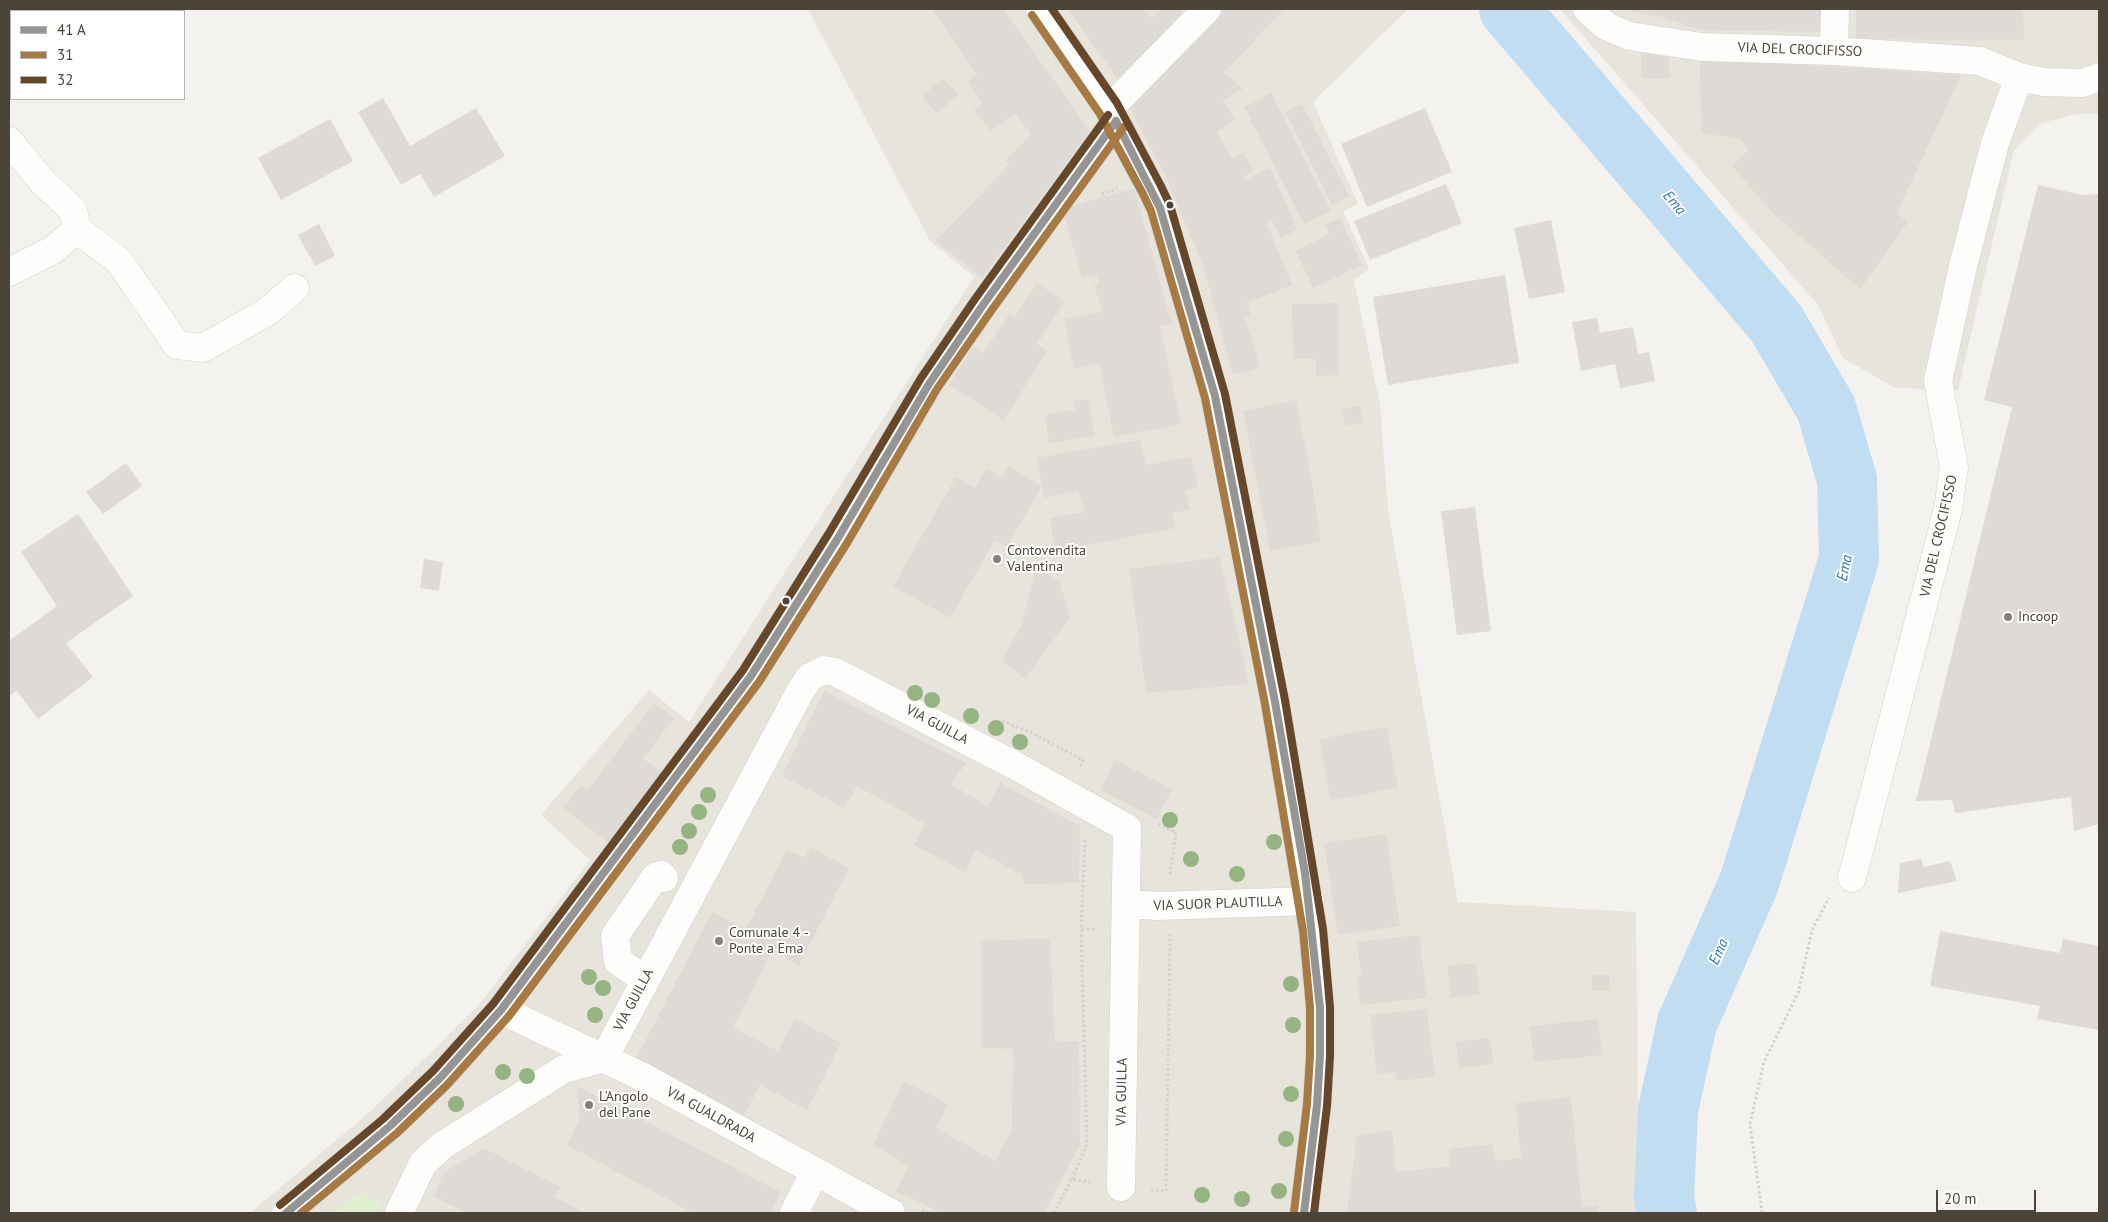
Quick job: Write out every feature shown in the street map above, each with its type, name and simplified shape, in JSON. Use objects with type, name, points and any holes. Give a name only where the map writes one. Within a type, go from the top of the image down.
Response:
[{"type":"street","points":[[1040,9],[1113,115],[1160,208],[1215,396],[1275,702],[1310,901],[1320,1008],[1320,1055],[1317,1105],[1304,1213]]},
{"type":"street","points":[[286,1213],[390,1126],[440,1078],[501,1010],[751,676],[783,628],[929,384],[1113,115],[1207,9]]},
{"type":"street","name":"VIA DEL CROCIFISSO","points":[[1588,9],[1606,26],[1629,36],[1702,46],[1834,51],[1980,61],[2019,77],[2044,82],[2083,83],[2099,78]]},
{"type":"street","points":[[1834,51],[1835,9]]},
{"type":"street","name":"VIA DEL CROCIFISSO","points":[[1852,878],[1948,509],[1954,468],[1938,381],[1963,266],[1995,143],[2019,77]]},
{"type":"street","name":"VIA DEL CROCIFISSO","points":[[2070,83],[2099,91]]},
{"type":"street","points":[[9,141],[43,182],[74,210],[77,229],[119,261],[176,345],[203,348],[267,312],[295,288]]},
{"type":"street","points":[[9,272],[53,250],[77,229]]},
{"type":"street","name":"VIA GUILLA","points":[[604,1058],[801,690],[810,677],[824,670],[845,676],[1127,828],[1121,1187]]},
{"type":"street","points":[[645,980],[618,961],[615,936],[654,877],[661,875],[664,878]]},
{"type":"street","name":"VIA SUOR PLAUTILLA","points":[[1126,904],[1177,906],[1310,901]]},
{"type":"street","name":"VIA GUALDRADA","points":[[501,1010],[604,1058],[891,1213]]},
{"type":"street","points":[[399,1213],[423,1163],[443,1145],[564,1069],[604,1058]]},
{"type":"street","points":[[794,1213],[815,1172]]},
{"type":"path","points":[[1054,1213],[1072,1179],[1087,1144],[1081,929],[1085,834]]},
{"type":"path","points":[[1762,1213],[1750,1124],[1764,1062],[1798,993],[1812,930],[1828,898],[1852,878]]},
{"type":"path","points":[[1072,1179],[1166,1192],[1170,930]]},
{"type":"shaded area","points":[[808,9],[1408,9],[1313,102],[1358,204],[1343,211],[1369,269],[1354,280],[1380,405],[1388,510],[1458,902],[1636,912],[1639,1213],[250,1213],[372,1110],[477,1007],[590,860],[541,815],[649,690],[689,722],[974,277],[930,241]]},
{"type":"shaded area","points":[[1560,9],[2099,9],[2099,114],[2077,114],[2041,123],[2014,150],[1958,390],[1895,388],[1843,358],[1818,305]]},
{"type":"green space","points":[[362,1192],[383,1205],[378,1213],[332,1213]]},
{"type":"building","points":[[932,9],[1003,9],[1090,131],[982,278],[936,241],[1010,164],[1005,161],[1031,134],[1015,113],[991,131],[974,110],[982,103],[968,82],[977,75]]},
{"type":"building","points":[[1068,9],[1143,9],[1151,18],[1161,9],[1179,9],[1189,21],[1124,88]]},
{"type":"building","points":[[1219,9],[1284,9],[1224,73],[1243,89],[1223,100],[1235,120],[1217,132],[1232,159],[1244,153],[1253,171],[1245,177],[1247,179],[1270,168],[1297,229],[1281,239],[1272,221],[1267,224],[1292,285],[1247,303],[1251,317],[1245,318],[1260,367],[1233,375],[1203,265],[1165,175],[1125,99]]},
{"type":"building","points":[[1622,9],[1822,9],[1821,32],[1701,30],[1661,17]]},
{"type":"building","points":[[1856,9],[2023,9],[2024,40],[1856,39]]},
{"type":"building","points":[[1669,53],[1670,78],[1642,79],[1641,54]]},
{"type":"building","points":[[1700,58],[1961,75],[1897,213],[1908,222],[1860,289],[1772,212],[1732,166],[1748,150],[1741,139],[1701,133]]},
{"type":"building","points":[[942,78],[958,94],[938,114],[922,97]]},
{"type":"building","points":[[1271,93],[1331,211],[1304,224],[1244,107]]},
{"type":"building","points":[[383,98],[410,146],[476,108],[505,156],[434,197],[420,174],[401,185],[358,112]]},
{"type":"building","points":[[1302,104],[1349,196],[1332,205],[1286,112]]},
{"type":"building","points":[[1425,108],[1452,172],[1367,207],[1341,144]]},
{"type":"building","points":[[330,119],[353,161],[281,200],[258,158]]},
{"type":"building","points":[[1446,184],[1462,223],[1370,260],[1354,221]]},
{"type":"building","points":[[2038,185],[2082,195],[2099,194],[2099,824],[2074,831],[2071,797],[1955,813],[1952,800],[1916,801],[2012,407],[1984,400]]},
{"type":"building","points":[[1134,188],[1172,324],[1160,326],[1181,424],[1114,437],[1099,363],[1074,369],[1064,319],[1102,312],[1094,286],[1099,284],[1097,274],[1082,278],[1062,209]]},
{"type":"building","points":[[1340,218],[1362,265],[1313,288],[1296,251],[1330,234],[1325,225]]},
{"type":"building","points":[[1551,220],[1565,292],[1529,299],[1514,228]]},
{"type":"building","points":[[319,224],[335,256],[315,266],[298,235]]},
{"type":"building","points":[[1505,275],[1519,363],[1388,385],[1373,297]]},
{"type":"building","points":[[1037,283],[1065,302],[1037,344],[1047,351],[1004,420],[949,385],[973,347],[983,353],[1010,313],[1015,317]]},
{"type":"building","points":[[1338,303],[1339,375],[1316,376],[1316,359],[1293,359],[1292,304]]},
{"type":"building","points":[[1597,318],[1600,333],[1633,327],[1638,354],[1649,352],[1655,381],[1620,388],[1615,364],[1581,371],[1572,322]]},
{"type":"building","points":[[1089,399],[1095,436],[1049,443],[1045,415],[1075,410],[1073,401]]},
{"type":"building","points":[[1296,400],[1311,475],[1321,542],[1270,551],[1243,411]]},
{"type":"building","points":[[1360,406],[1363,423],[1345,426],[1342,409]]},
{"type":"building","points":[[1140,440],[1146,465],[1191,457],[1198,487],[1185,490],[1190,509],[1172,514],[1176,528],[1055,551],[1050,518],[1085,512],[1078,490],[1044,498],[1036,458]]},
{"type":"building","points":[[126,463],[142,486],[103,514],[86,492]]},
{"type":"building","points":[[1008,466],[1042,486],[1007,547],[995,540],[950,618],[893,586],[956,477],[975,488],[986,468],[1002,478]]},
{"type":"building","points":[[1475,507],[1491,631],[1457,635],[1441,511]]},
{"type":"building","points":[[78,514],[133,596],[66,643],[93,677],[38,719],[17,691],[9,696],[9,641],[57,606],[21,552]]},
{"type":"building","points":[[1220,557],[1249,684],[1146,693],[1129,569]]},
{"type":"building","points":[[424,559],[443,562],[439,591],[420,588]]},
{"type":"building","points":[[1036,568],[1059,580],[1070,617],[1025,679],[1002,660],[1021,625]]},
{"type":"building","points":[[824,691],[966,763],[951,784],[988,807],[1000,783],[1080,826],[1079,883],[1025,884],[1022,875],[976,850],[965,872],[914,845],[925,824],[857,786],[844,808],[782,776]]},
{"type":"building","points":[[654,703],[674,718],[643,759],[662,772],[609,843],[563,808],[581,785],[588,790]]},
{"type":"building","points":[[1387,727],[1398,788],[1330,800],[1319,739]]},
{"type":"building","points":[[1115,760],[1172,789],[1157,819],[1100,790]]},
{"type":"building","points":[[1386,834],[1400,926],[1338,935],[1324,843]]},
{"type":"building","points":[[810,847],[849,868],[799,965],[772,951],[733,1028],[778,1051],[795,1019],[841,1043],[807,1110],[760,1085],[744,1115],[636,1059],[712,912],[746,929],[787,849],[805,858]]},
{"type":"building","points":[[1921,859],[1924,867],[1950,861],[1957,881],[1898,893],[1900,863]]},
{"type":"building","points":[[1940,931],[2060,953],[2063,939],[2099,946],[2098,1030],[2037,1019],[2040,1006],[1930,986]]},
{"type":"building","points":[[1419,935],[1427,998],[1360,1005],[1357,976],[1361,976],[1357,942]]},
{"type":"building","points":[[1050,938],[1055,1042],[1079,1041],[1080,1144],[1044,1213],[941,1213],[895,1191],[909,1167],[873,1145],[904,1081],[948,1104],[936,1128],[995,1161],[1012,1130],[1013,1049],[982,1048],[981,941]]},
{"type":"building","points":[[1476,963],[1480,994],[1451,998],[1447,966]]},
{"type":"building","points":[[1592,975],[1609,975],[1610,990],[1592,991]]},
{"type":"building","points":[[1427,1009],[1435,1077],[1397,1081],[1396,1072],[1377,1074],[1370,1015]]},
{"type":"building","points":[[1598,1019],[1602,1055],[1534,1062],[1530,1026]]},
{"type":"building","points":[[1490,1038],[1494,1064],[1459,1068],[1456,1042]]},
{"type":"building","points":[[577,1086],[781,1192],[771,1213],[693,1213],[567,1145],[579,1120]]},
{"type":"building","points":[[1571,1097],[1582,1207],[1598,1205],[1599,1213],[1347,1213],[1357,1135],[1392,1130],[1396,1172],[1451,1166],[1449,1149],[1493,1144],[1496,1161],[1521,1158],[1516,1103]]},
{"type":"building","points":[[484,1148],[560,1187],[555,1197],[585,1213],[466,1213],[434,1196],[443,1173]]},
{"type":"waterway","name":"Ema","points":[[1509,9],[1776,323],[1826,408],[1847,480],[1849,559],[1749,883],[1687,1023],[1668,1110],[1664,1198],[1667,1213]]},
{"type":"transit line","name":"32","points":[[1052,9],[1117,103],[1170,205],[1225,394],[1285,700],[1323,929],[1330,1007],[1330,1056],[1327,1106],[1314,1213]]},
{"type":"transit line","name":"31","points":[[1032,15],[1100,114],[1151,211],[1205,398],[1265,704],[1303,931],[1310,1008],[1310,1055],[1307,1104],[1294,1212]]},
{"type":"transit line","name":"32","points":[[280,1205],[383,1119],[433,1071],[493,1004],[743,670],[829,533],[921,378],[975,299],[1108,115]]},
{"type":"transit line","points":[[1116,121],[1160,208],[1215,396],[1275,702],[1305,873],[1320,1008],[1320,1055],[1317,1105],[1304,1213]]},
{"type":"transit line","points":[[286,1213],[390,1126],[440,1078],[501,1010],[751,676],[838,538],[929,384],[983,305],[1116,121]]},
{"type":"transit line","name":"31","points":[[301,1213],[397,1133],[447,1085],[509,1016],[759,682],[847,543],[937,389],[1124,127]]},
{"type":"place","name":"Contovendita Valentina","points":[[997,559]]},
{"type":"place","name":"Incoop","points":[[2008,617]]},
{"type":"place","name":"Comunale 4 - Ponte a Ema","points":[[719,941]]},
{"type":"place","name":"L'Angolo del Pane","points":[[589,1105]]}]
